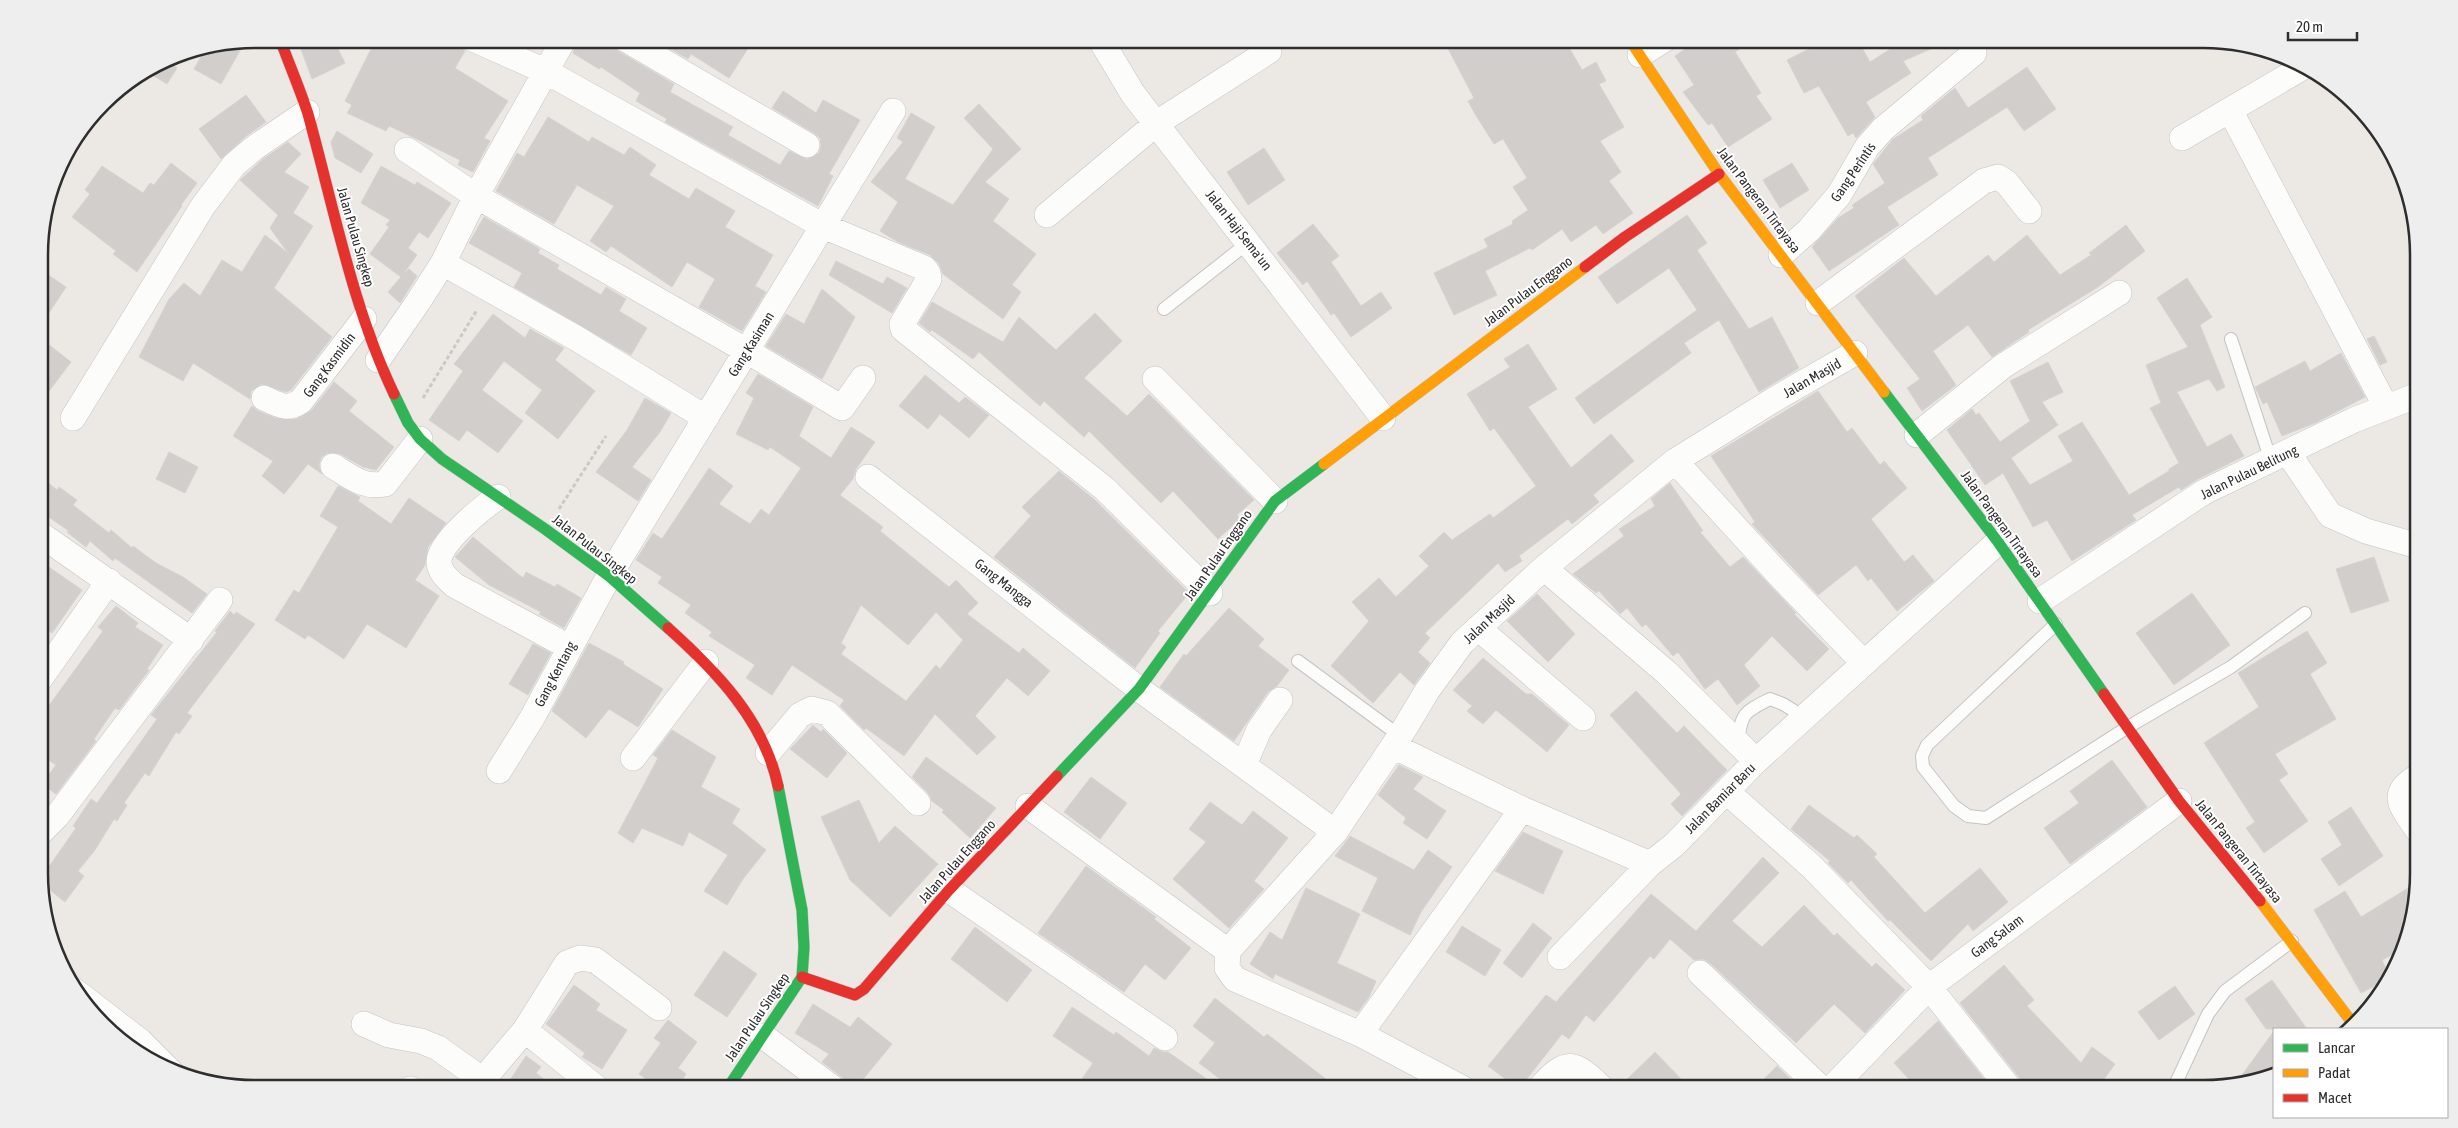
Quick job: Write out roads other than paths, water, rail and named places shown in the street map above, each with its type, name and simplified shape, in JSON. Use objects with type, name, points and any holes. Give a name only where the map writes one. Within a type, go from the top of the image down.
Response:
[{"type":"street","name":"Jalan Pulau Singkep","points":[[283,48],[307,112],[334,216],[364,319],[378,360],[414,431],[442,459],[545,529],[609,576],[706,662],[745,710],[759,732],[768,753],[784,809],[800,901],[804,947],[802,977],[733,1080]]},
{"type":"street","points":[[493,48],[547,72],[823,226],[924,268],[928,273],[929,279],[902,324],[903,330],[1105,489],[1210,592]]},
{"type":"street","points":[[378,360],[443,263],[476,196],[559,48]]},
{"type":"street","points":[[641,48],[807,146]]},
{"type":"street","name":"Jalan Haji Sema'un","points":[[1105,48],[1133,94],[1383,418]]},
{"type":"street","name":"Jalan Pangeran Tirtayasa","points":[[1635,48],[1719,174],[1998,542],[2179,801],[2292,941],[2350,1020]]},
{"type":"street","points":[[1047,215],[1157,123],[1269,51]]},
{"type":"street","name":"Gang Perîntis","points":[[1781,255],[1809,230],[1840,195],[1867,147],[1883,129],[1974,53]]},
{"type":"street","points":[[2182,138],[2298,70]]},
{"type":"street","points":[[2230,110],[2386,407]]},
{"type":"street","points":[[73,418],[203,206],[229,172],[254,148],[307,112]]},
{"type":"street","name":"Gang Kasiman","points":[[609,576],[894,112]]},
{"type":"street","points":[[407,150],[476,196],[747,351],[842,408],[863,378]]},
{"type":"street","name":"Jalan Pulau Enggano","points":[[802,977],[855,995],[864,989],[949,890],[1139,689],[1275,501],[1625,237],[1719,174]]},
{"type":"street","points":[[1818,303],[1984,181],[1998,177],[2007,183],[2029,211]]},
{"type":"street","points":[[443,263],[576,338],[706,418]]},
{"type":"street","points":[[1916,435],[2003,366],[2119,293]]},
{"type":"street","name":"Gang Kasmidin","points":[[264,398],[284,408],[293,407],[301,401],[364,319]]},
{"type":"street","name":"Jalan Masjid","points":[[1228,951],[1335,832],[1397,741],[1427,691],[1462,643],[1544,568],[1675,462],[1775,399],[1855,353]]},
{"type":"street","points":[[1155,379],[1275,501]]},
{"type":"street","name":"Jalan Pulau Belitung","points":[[2040,601],[2204,492],[2354,420],[2410,398]]},
{"type":"street","points":[[333,466],[359,482],[373,486],[385,484],[414,431]]},
{"type":"street","points":[[2279,457],[2330,515],[2366,531],[2410,544]]},
{"type":"street","points":[[1675,462],[1780,576],[1864,663]]},
{"type":"street","name":"Gang Mangga","points":[[868,476],[1139,689],[1335,832]]},
{"type":"street","points":[[498,497],[470,518],[443,550],[439,562],[443,575],[454,585],[569,647]]},
{"type":"street","points":[[48,540],[191,640]]},
{"type":"street","name":"Jalan Bamiar Baru","points":[[1560,957],[1650,864],[1674,845],[1756,761],[1998,542]]},
{"type":"street","points":[[1544,568],[1667,673],[1756,761]]},
{"type":"street","name":"Gang Kentang","points":[[499,771],[532,718],[609,576]]},
{"type":"street","points":[[48,668],[109,582]]},
{"type":"street","points":[[48,816],[191,640],[220,600]]},
{"type":"street","points":[[1478,628],[1583,718]]},
{"type":"street","points":[[633,758],[706,662]]},
{"type":"street","points":[[1244,765],[1260,730],[1280,700]]},
{"type":"street","points":[[768,753],[800,715],[812,709],[827,713],[918,803]]},
{"type":"street","points":[[1397,741],[1522,809],[1650,864]]},
{"type":"street","points":[[2410,783],[2403,788],[2399,796],[2400,804],[2410,819]]},
{"type":"street","points":[[1727,792],[1811,866],[1929,987],[2003,1080]]},
{"type":"street","name":"Gang Salam","points":[[1840,1080],[1929,987],[2179,801]]},
{"type":"street","points":[[1028,806],[1228,951],[1227,968],[1235,979],[1360,1034],[1447,1080]]},
{"type":"street","points":[[1360,1034],[1522,809]]},
{"type":"street","points":[[949,890],[1165,1038]]},
{"type":"street","points":[[483,1080],[525,1030],[567,963],[580,958],[595,960],[659,1008]]},
{"type":"street","points":[[1700,973],[1813,1080]]},
{"type":"street","points":[[97,1008],[140,1041],[153,1054]]},
{"type":"street","points":[[364,1024],[390,1035],[421,1041],[438,1048],[473,1080]]},
{"type":"street","points":[[525,1030],[587,1080]]},
{"type":"street","points":[[763,1036],[822,1080]]},
{"type":"street","points":[[1547,1080],[1553,1073],[1564,1066],[1581,1068],[1594,1080]]},
{"type":"lane","points":[[1164,309],[1249,242]]},
{"type":"lane","points":[[2231,339],[2279,457]]},
{"type":"lane","points":[[2056,624],[1927,745],[1922,756],[1923,768],[1954,806],[1968,816],[1986,818],[2128,727],[2231,667],[2305,614]]},
{"type":"lane","points":[[1298,662],[1397,741]]},
{"type":"lane","points":[[1738,743],[1740,725],[1747,710],[1770,700],[1783,704],[1804,717]]},
{"type":"lane","points":[[2177,1080],[2208,1014],[2225,991],[2292,941]]}]
